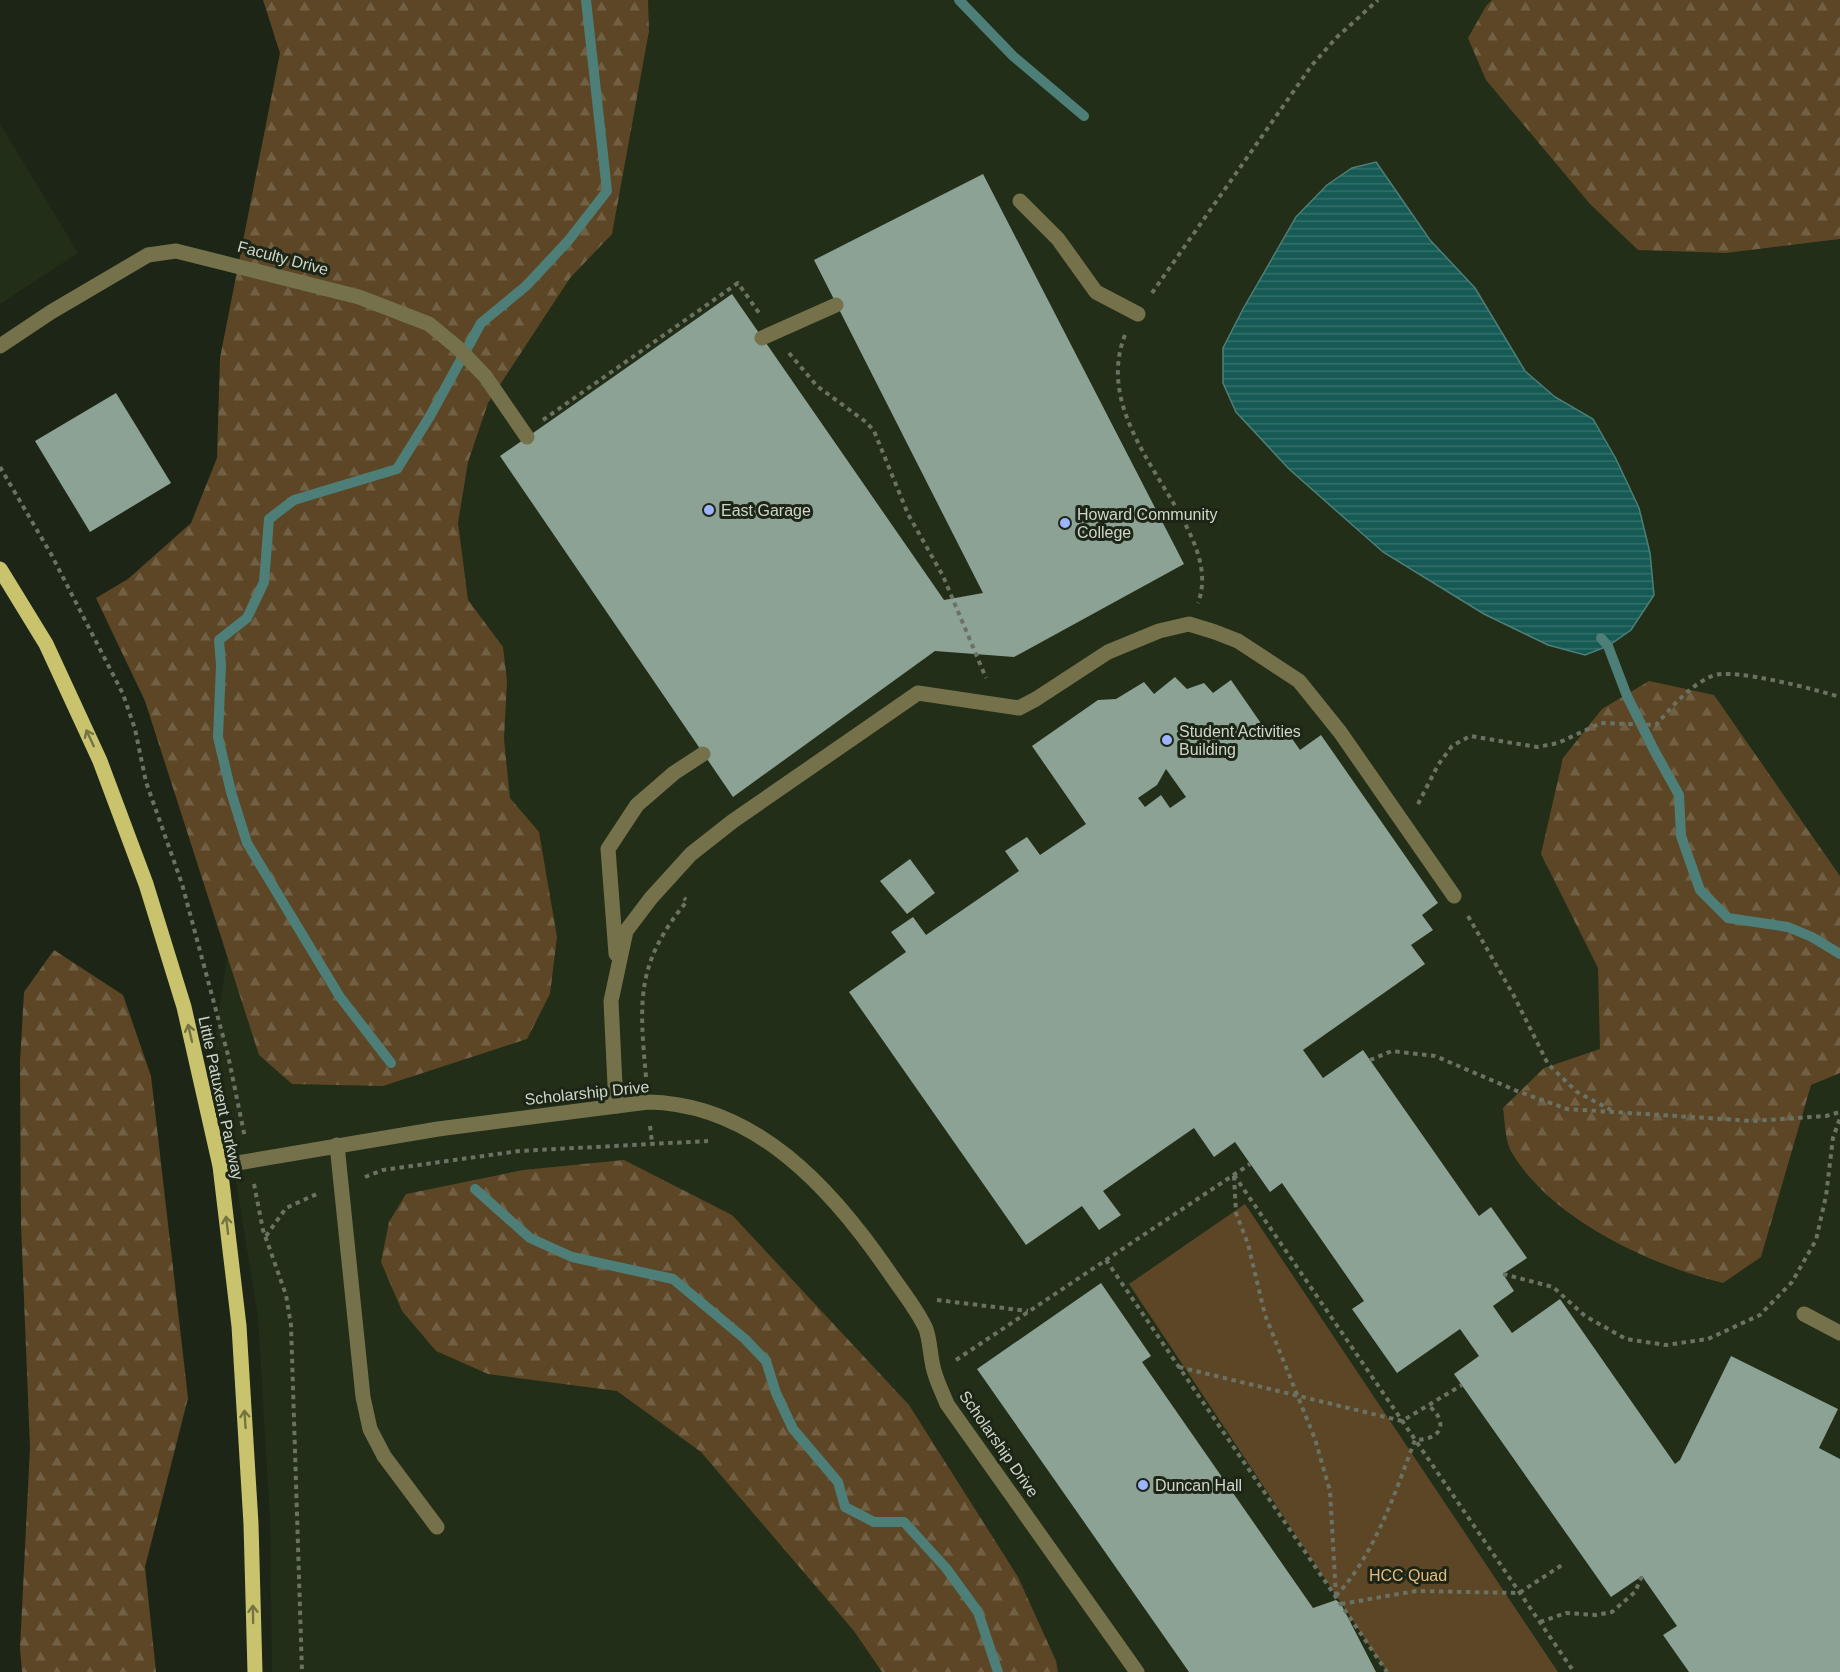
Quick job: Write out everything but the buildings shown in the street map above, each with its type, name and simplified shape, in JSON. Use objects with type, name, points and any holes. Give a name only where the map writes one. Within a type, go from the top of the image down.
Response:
[{"type":"main road","name":"Little Patuxent Parkway","points":[[0,569],[46,644],[100,761],[142,873],[184,1007],[220,1166],[239,1326],[251,1524],[255,1672]]},
{"type":"street","points":[[1020,201],[1058,239],[1096,292],[1138,314]]},
{"type":"street","name":"Faculty Drive","points":[[0,346],[51,312],[148,255],[176,250],[359,297],[429,324],[458,348],[484,376],[523,431]]},
{"type":"street","points":[[768,335],[836,305]]},
{"type":"street","points":[[616,1106],[611,1001],[616,966],[626,931],[658,890],[691,854],[733,821],[918,693],[1019,708],[1108,652],[1159,631],[1189,624],[1239,641],[1299,681],[1340,732],[1454,896]]},
{"type":"street","points":[[616,966],[608,849],[637,805],[674,773],[703,754]]},
{"type":"street","name":"Scholarship Drive","points":[[220,1166],[337,1145],[616,1106],[668,1103],[707,1111],[746,1127],[782,1150],[865,1237],[926,1330],[935,1374],[947,1404],[1137,1672]]},
{"type":"street","points":[[337,1145],[363,1396],[370,1429],[384,1456],[437,1527]]},
{"type":"street","points":[[1804,1314],[1840,1333]]},
{"type":"path","points":[[1189,624],[1203,588],[1201,562],[1186,528],[1142,452],[1124,406],[1120,388],[1119,353],[1124,336],[1312,65],[1337,37],[1378,0]]},
{"type":"path","points":[[523,431],[738,283],[768,335],[807,377],[866,422],[874,431],[908,514],[943,576],[996,704]]},
{"type":"path","points":[[0,467],[51,554],[123,694],[135,729],[146,782],[182,884],[238,1097]]},
{"type":"path","points":[[1403,823],[1416,810],[1438,765],[1452,746],[1470,736],[1537,747],[1558,743],[1601,723],[1656,725],[1690,690],[1713,675],[1736,675],[1815,689],[1840,698]]},
{"type":"path","points":[[1454,896],[1514,996],[1548,1064],[1577,1092],[1615,1112]]},
{"type":"path","points":[[645,1070],[640,1007],[644,984],[657,942],[687,901]]},
{"type":"path","points":[[1370,1060],[1392,1051],[1434,1056],[1567,1109],[1753,1121],[1826,1116],[1840,1112]]},
{"type":"path","points":[[1503,1274],[1553,1287],[1585,1316],[1626,1339],[1666,1345],[1708,1339],[1760,1315],[1792,1282],[1816,1240],[1826,1196],[1833,1138],[1840,1118]]},
{"type":"path","points":[[366,1176],[384,1170],[519,1150],[708,1141]]},
{"type":"path","points":[[935,1374],[1250,1164]]},
{"type":"path","points":[[1234,1175],[1236,1213],[1248,1244],[1265,1315],[1315,1439],[1330,1491],[1336,1597]]},
{"type":"path","points":[[1234,1175],[1574,1672]]},
{"type":"path","points":[[266,1237],[286,1208],[310,1197]]},
{"type":"path","points":[[263,1230],[286,1295],[291,1325],[302,1672]]},
{"type":"path","points":[[1106,1260],[1387,1672]]},
{"type":"path","points":[[906,1297],[1029,1311]]},
{"type":"path","points":[[1179,1367],[1402,1421],[1462,1385]]},
{"type":"path","points":[[1415,1440],[1429,1440],[1436,1436],[1441,1426],[1439,1418],[1428,1405]]},
{"type":"path","points":[[1336,1597],[1355,1576],[1396,1490],[1415,1440]]},
{"type":"path","points":[[1341,1604],[1416,1591],[1520,1593],[1562,1565]]},
{"type":"path","points":[[1539,1622],[1566,1613],[1596,1615],[1612,1612],[1635,1592],[1642,1576]]},
{"type":"shaded area","name":"Howard Community College","points":[[367,0],[1840,0],[1840,1672],[272,1672],[270,1520],[258,1317],[214,1046]]},
{"type":"shaded area","points":[[0,124],[78,253],[0,304]]},
{"type":"green space","points":[[263,0],[648,0],[649,31],[612,234],[570,278],[488,403],[468,462],[458,523],[468,600],[503,647],[507,681],[504,739],[510,798],[539,832],[557,937],[550,994],[527,1039],[383,1086],[292,1084],[259,1055],[145,701],[96,598],[128,579],[191,523],[217,458],[220,358],[280,53]]},
{"type":"green space","points":[[1492,0],[1840,0],[1840,239],[1726,253],[1638,250],[1590,204],[1486,80],[1468,38],[1486,6]]},
{"type":"green space","points":[[1649,681],[1714,695],[1840,876],[1840,1073],[1811,1085],[1761,1257],[1723,1283],[1665,1265],[1635,1252],[1577,1219],[1530,1177],[1512,1153],[1508,1143],[1503,1108],[1544,1068],[1600,1049],[1598,968],[1541,854],[1563,758],[1602,709]]},
{"type":"green space","points":[[54,950],[123,995],[151,1076],[188,1398],[145,1567],[156,1672],[22,1672],[20,1649],[30,1447],[21,1225],[20,1062],[24,992]]},
{"type":"green space","points":[[624,1160],[732,1215],[909,1405],[1018,1577],[1056,1661],[1058,1672],[882,1672],[854,1631],[701,1452],[617,1391],[488,1374],[436,1351],[402,1311],[381,1262],[389,1222],[406,1194],[523,1170]]},
{"type":"green space","name":"HCC Quad","points":[[1245,1204],[1558,1672],[1387,1672],[1129,1284]]},
{"type":"water","points":[[1376,162],[1430,240],[1475,288],[1525,371],[1555,397],[1593,419],[1616,459],[1639,508],[1650,553],[1654,595],[1631,630],[1608,646],[1585,655],[1548,645],[1484,614],[1383,552],[1289,469],[1236,412],[1223,383],[1223,348],[1243,309],[1296,217],[1327,185],[1352,168]]},
{"type":"waterway","points":[[391,1063],[340,997],[247,843],[231,792],[218,737],[221,665],[219,640],[247,618],[264,582],[269,519],[294,500],[397,469],[430,416],[481,323],[526,286],[568,241],[607,191],[586,0]]},
{"type":"waterway","points":[[959,0],[1013,56],[1084,116]]},
{"type":"waterway","points":[[1601,638],[1608,646],[1627,696],[1679,795],[1681,836],[1700,890],[1728,918],[1788,927],[1812,937],[1840,954]]},
{"type":"waterway","points":[[475,1189],[530,1238],[572,1257],[673,1279],[745,1339],[766,1361],[776,1393],[793,1429],[838,1482],[845,1507],[874,1522],[904,1522],[946,1568],[978,1612],[998,1672]]},
{"type":"place","name":"East Garage","points":[[709,510]]},
{"type":"place","name":"Howard Community College","points":[[1065,523]]},
{"type":"place","name":"Student Activities Building","points":[[1167,740]]},
{"type":"place","name":"Duncan Hall","points":[[1143,1485]]}]
